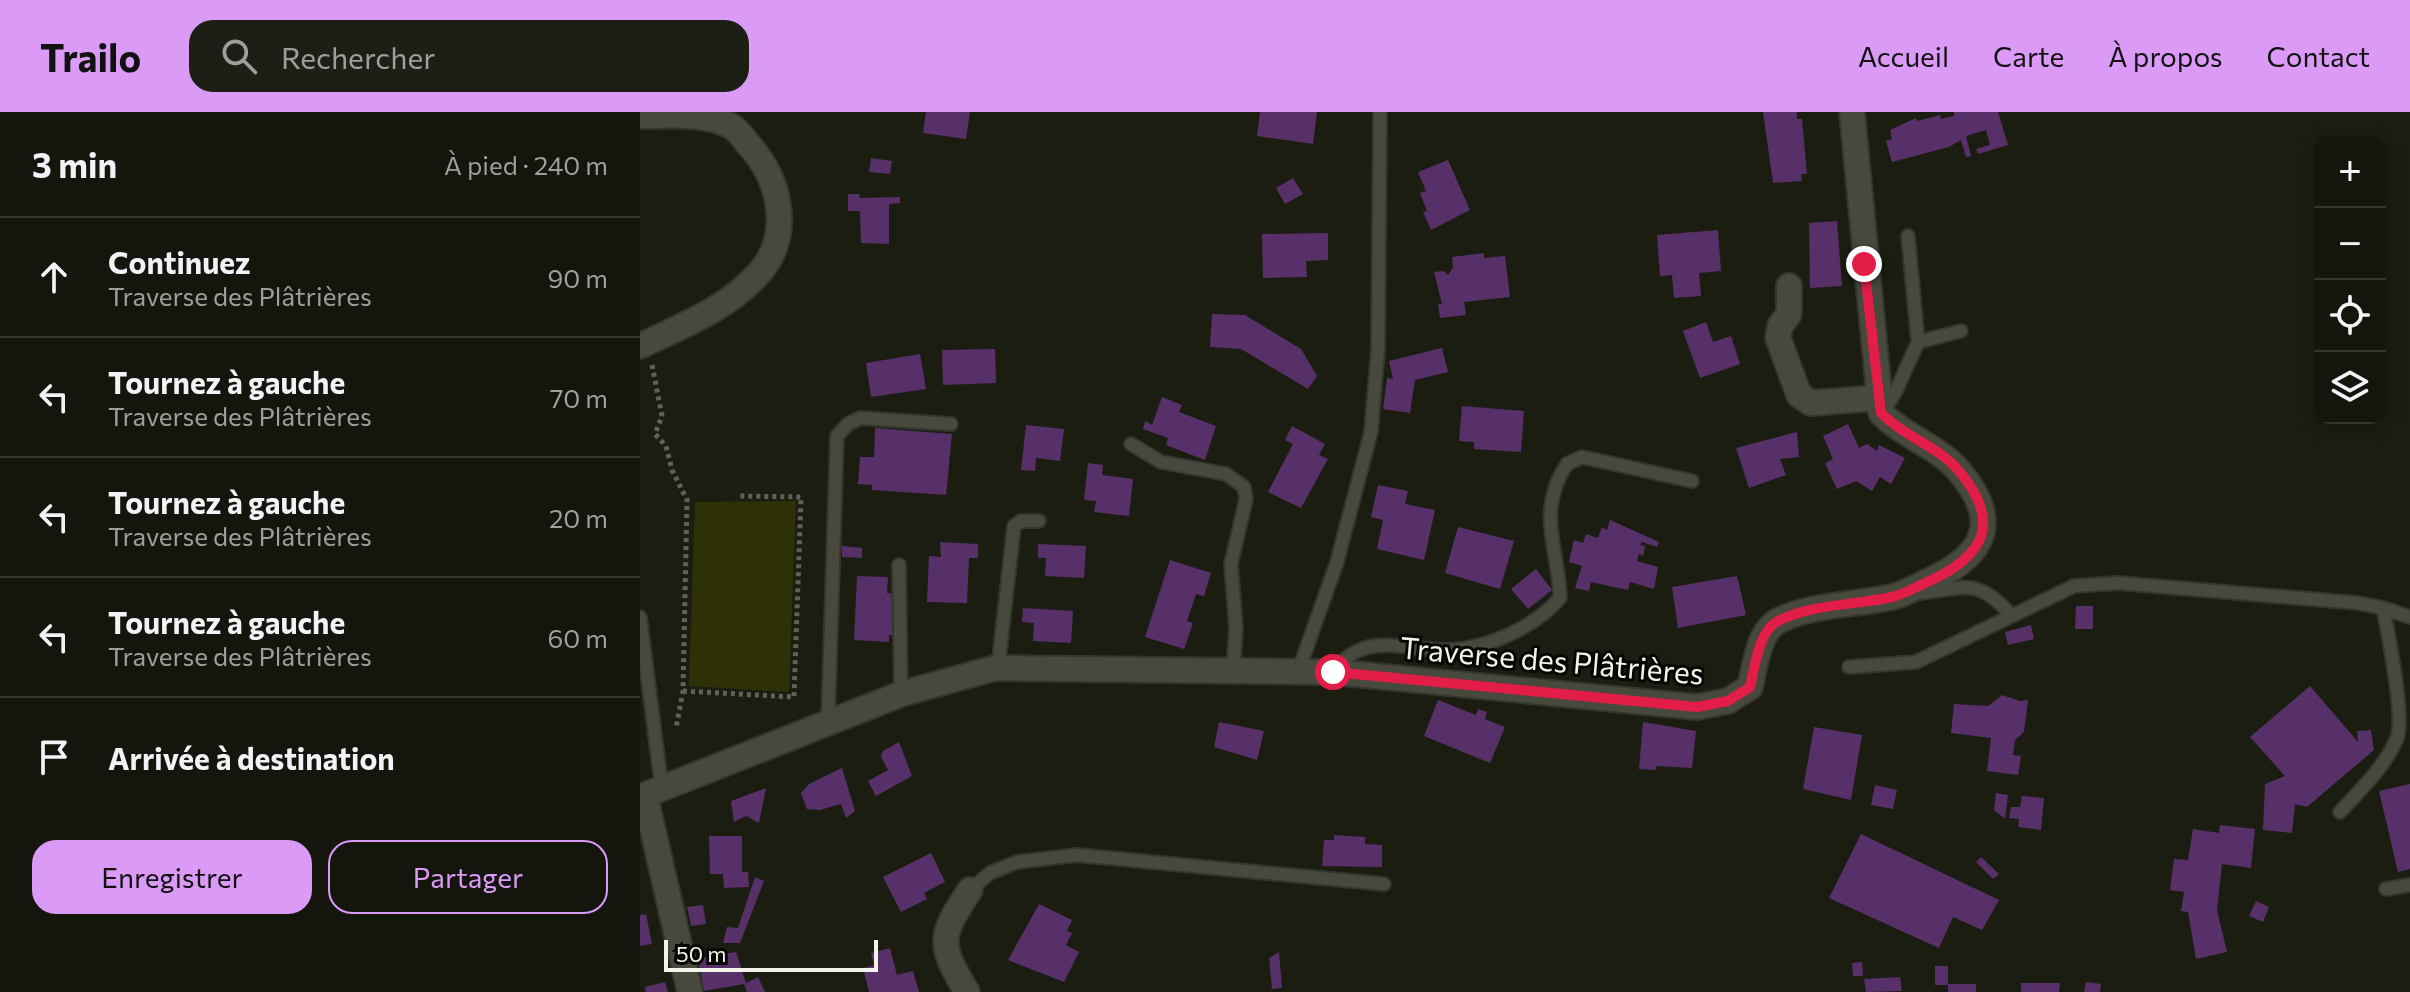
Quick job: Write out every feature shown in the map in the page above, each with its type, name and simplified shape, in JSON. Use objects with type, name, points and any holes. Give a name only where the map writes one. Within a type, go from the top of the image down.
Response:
[{"type":"street","points":[[1789,286],[1789,314],[1780,326],[1778,338],[1799,395],[1811,403],[1879,406],[1852,112]]},
{"type":"street","points":[[640,116],[706,117],[734,127],[772,177],[778,205],[775,250],[760,272],[715,309],[644,345]]},
{"type":"street","name":"Traverse des Plâtrières","points":[[649,794],[901,694],[998,668],[1333,672],[1697,707],[1728,701],[1750,687],[1764,638],[1776,622],[1800,613],[1896,596],[1942,575],[1973,553],[1983,541],[1985,526],[1973,491],[1959,470],[1941,454],[1895,427],[1879,406]]},
{"type":"street","points":[[649,794],[690,992]]},
{"type":"street","points":[[967,992],[945,956],[943,936],[970,890]]},
{"type":"lane","points":[[1298,672],[1337,562],[1371,432],[1378,349],[1380,112]]},
{"type":"lane","points":[[1879,406],[1895,393],[1918,342],[1908,236]]},
{"type":"lane","points":[[1918,342],[1961,331]]},
{"type":"lane","points":[[828,721],[837,436],[848,424],[860,418],[951,424]]},
{"type":"lane","points":[[1131,444],[1161,462],[1226,474],[1244,487],[1246,499],[1231,564],[1236,628],[1233,672]]},
{"type":"lane","points":[[1333,672],[1356,649],[1390,645],[1449,650],[1519,629],[1547,612],[1560,598],[1560,580],[1549,533],[1550,509],[1567,464],[1582,457],[1692,481]]},
{"type":"lane","points":[[998,668],[1014,526],[1021,521],[1039,521]]},
{"type":"lane","points":[[899,565],[901,694]]},
{"type":"lane","points":[[1849,667],[1916,662],[2074,586],[2118,583],[2358,603],[2410,617]]},
{"type":"lane","points":[[1896,596],[1978,587],[1994,596],[2011,615]]},
{"type":"lane","points":[[2340,812],[2386,759],[2399,735],[2392,653],[2383,608]]},
{"type":"lane","points":[[640,617],[649,794]]},
{"type":"lane","points":[[970,890],[990,873],[1017,862],[1077,855],[1384,884]]},
{"type":"lane","points":[[2386,889],[2410,885]]},
{"type":"path","points":[[644,345],[662,416],[655,434],[666,446],[672,470],[687,500],[683,691],[675,736]]},
{"type":"path","points":[[683,691],[794,697],[801,497],[737,496]]},
{"type":"green space","points":[[796,501],[789,692],[689,686],[695,502]]},
{"type":"building","points":[[926,112],[970,112],[966,139],[923,133]]},
{"type":"building","points":[[1260,112],[1317,112],[1313,144],[1257,136]]},
{"type":"building","points":[[1763,112],[1797,112],[1797,119],[1802,119],[1807,174],[1801,174],[1802,181],[1773,183]]},
{"type":"building","points":[[1954,112],[1998,112],[2008,145],[1978,154],[1976,149],[1990,145],[1986,130],[1966,136],[1971,156],[1966,157],[1961,140],[1949,147],[1892,162],[1886,141],[1892,139],[1890,130],[1916,118],[1917,121],[1940,115],[1941,119],[1954,116]]},
{"type":"building","points":[[871,158],[892,161],[890,174],[869,172]]},
{"type":"building","points":[[1448,160],[1470,210],[1431,230],[1423,212],[1427,211],[1420,193],[1426,191],[1418,172]]},
{"type":"building","points":[[1293,178],[1303,194],[1285,204],[1276,188]]},
{"type":"building","points":[[848,194],[859,194],[860,198],[900,197],[900,203],[889,204],[889,244],[861,243],[860,211],[848,211]]},
{"type":"building","points":[[1837,221],[1842,286],[1810,288],[1809,223]]},
{"type":"building","points":[[1718,230],[1721,271],[1699,273],[1701,296],[1674,298],[1672,275],[1660,276],[1657,235]]},
{"type":"building","points":[[1328,233],[1328,260],[1306,261],[1307,277],[1263,278],[1262,234]]},
{"type":"building","points":[[1484,253],[1484,258],[1505,256],[1510,297],[1464,302],[1466,315],[1440,318],[1438,304],[1442,304],[1434,272],[1444,271],[1448,275],[1453,267],[1452,257]]},
{"type":"building","points":[[1212,314],[1245,315],[1301,349],[1317,376],[1308,389],[1241,349],[1210,347]]},
{"type":"building","points":[[1706,322],[1713,342],[1731,336],[1740,364],[1700,378],[1683,331]]},
{"type":"building","points":[[1442,348],[1448,372],[1415,380],[1410,413],[1383,409],[1387,378],[1393,379],[1389,361]]},
{"type":"building","points":[[995,349],[996,383],[943,385],[942,350]]},
{"type":"building","points":[[920,354],[926,389],[871,397],[866,363]]},
{"type":"building","points":[[1162,397],[1182,405],[1179,412],[1216,426],[1205,460],[1166,445],[1168,438],[1143,429],[1145,421],[1152,425]]},
{"type":"building","points":[[1462,406],[1524,411],[1521,452],[1474,449],[1474,442],[1459,441]]},
{"type":"building","points":[[1848,424],[1859,448],[1867,444],[1877,451],[1879,445],[1905,458],[1891,484],[1880,477],[1872,491],[1856,481],[1837,489],[1825,463],[1833,459],[1823,436]]},
{"type":"building","points":[[1026,425],[1064,429],[1060,461],[1036,458],[1035,471],[1021,470]]},
{"type":"building","points":[[1292,426],[1325,444],[1319,455],[1328,459],[1301,508],[1268,492],[1293,444],[1285,440]]},
{"type":"building","points":[[875,428],[952,434],[946,495],[872,490],[872,485],[858,484],[860,457],[874,457]]},
{"type":"building","points":[[1797,432],[1799,457],[1780,459],[1786,475],[1749,488],[1736,448]]},
{"type":"building","points":[[1088,463],[1103,465],[1102,475],[1133,479],[1129,516],[1094,512],[1096,501],[1084,500]]},
{"type":"building","points":[[1378,485],[1408,491],[1405,504],[1435,510],[1424,560],[1377,549],[1383,520],[1371,517]]},
{"type":"building","points":[[1610,520],[1659,542],[1657,547],[1642,542],[1640,545],[1645,546],[1643,556],[1639,554],[1637,561],[1658,567],[1654,589],[1630,582],[1628,590],[1591,582],[1589,591],[1575,588],[1582,566],[1569,562],[1574,540],[1583,543],[1586,534],[1598,538],[1602,527],[1607,530]]},
{"type":"building","points":[[1458,527],[1514,541],[1500,589],[1445,573]]},
{"type":"building","points":[[940,542],[978,544],[978,558],[969,558],[967,603],[927,602],[929,556],[941,557]]},
{"type":"building","points":[[1038,544],[1086,546],[1084,578],[1045,576],[1046,558],[1038,558]]},
{"type":"building","points":[[842,546],[862,548],[862,558],[842,557]]},
{"type":"building","points":[[1170,560],[1211,573],[1204,596],[1196,594],[1187,621],[1193,623],[1184,649],[1145,637]]},
{"type":"building","points":[[1536,569],[1552,590],[1528,609],[1511,589]]},
{"type":"building","points":[[857,576],[888,577],[887,593],[897,594],[895,635],[889,635],[889,642],[854,640]]},
{"type":"building","points":[[1737,576],[1746,615],[1678,628],[1672,587]]},
{"type":"building","points":[[2076,606],[2093,606],[2093,629],[2075,629]]},
{"type":"building","points":[[1023,608],[1073,611],[1071,643],[1033,641],[1034,623],[1022,622]]},
{"type":"building","points":[[2031,625],[2034,639],[2008,645],[2005,632]]},
{"type":"building","points":[[2310,686],[2358,742],[2357,731],[2371,730],[2374,750],[2307,807],[2295,804],[2292,833],[2263,830],[2265,784],[2285,776],[2250,737]]},
{"type":"building","points":[[2002,695],[2020,701],[2028,700],[2024,732],[2015,740],[2013,755],[2021,756],[2018,775],[1987,771],[1991,738],[1951,733],[1954,704],[1988,706]]},
{"type":"building","points":[[1438,700],[1476,715],[1478,709],[1487,712],[1485,719],[1505,727],[1490,763],[1424,736]]},
{"type":"building","points":[[1219,722],[1264,731],[1257,760],[1214,747]]},
{"type":"building","points":[[1643,722],[1696,731],[1692,768],[1656,766],[1656,770],[1639,769]]},
{"type":"building","points":[[1814,727],[1862,735],[1851,800],[1803,789]]},
{"type":"building","points":[[899,742],[912,776],[876,796],[868,781],[888,770],[881,757],[883,751]]},
{"type":"building","points":[[842,768],[855,811],[846,818],[841,804],[820,810],[807,809],[801,793],[809,784]]},
{"type":"building","points":[[2410,784],[2410,869],[2398,872],[2379,791]]},
{"type":"building","points":[[1875,785],[1897,790],[1893,809],[1871,805]]},
{"type":"building","points":[[766,788],[759,823],[746,816],[734,822],[731,801]]},
{"type":"building","points":[[1996,793],[2008,795],[2005,819],[1994,810]]},
{"type":"building","points":[[2022,796],[2044,798],[2041,830],[2018,827],[2019,819],[2009,818],[2011,807],[2020,807]]},
{"type":"building","points":[[2220,825],[2255,829],[2251,868],[2222,864],[2217,910],[2227,952],[2196,959],[2188,912],[2181,911],[2184,892],[2170,890],[2174,859],[2188,860],[2193,829],[2219,833]]},
{"type":"building","points":[[1861,834],[1999,900],[1982,930],[1953,917],[1939,948],[1829,898]]},
{"type":"building","points":[[1334,835],[1365,837],[1365,844],[1382,845],[1382,867],[1322,866],[1324,840],[1334,840]]},
{"type":"building","points":[[709,836],[742,836],[742,872],[748,872],[749,887],[724,888],[723,874],[710,874]]},
{"type":"building","points":[[931,853],[945,882],[924,893],[927,899],[901,912],[883,877]]},
{"type":"building","points":[[1981,857],[1999,874],[1993,879],[1976,862]]},
{"type":"building","points":[[755,877],[764,881],[740,943],[723,943],[727,927],[738,928]]},
{"type":"building","points":[[2256,901],[2269,907],[2263,922],[2249,916]]},
{"type":"building","points":[[1039,904],[1072,920],[1067,931],[1072,933],[1066,945],[1079,952],[1064,982],[1008,960]]},
{"type":"building","points":[[703,905],[706,924],[691,926],[687,907]]},
{"type":"building","points":[[646,914],[652,944],[640,946],[640,915]]},
{"type":"building","points":[[890,948],[897,975],[913,971],[919,992],[869,992],[863,968],[874,965],[871,953]]},
{"type":"building","points":[[736,952],[746,983],[758,977],[765,992],[747,992],[744,984],[704,991],[698,958]]},
{"type":"building","points":[[1279,952],[1282,988],[1272,989],[1269,958]]},
{"type":"building","points":[[1862,962],[1863,976],[1853,976],[1852,963]]},
{"type":"building","points":[[1935,966],[1948,966],[1948,984],[1976,984],[1976,992],[1948,992],[1948,985],[1935,985]]},
{"type":"building","points":[[1900,977],[1902,991],[1866,992],[1864,979]]},
{"type":"building","points":[[665,982],[668,992],[646,992],[645,987]]},
{"type":"building","points":[[2086,982],[2101,984],[2100,992],[2084,992]]},
{"type":"building","points":[[2021,983],[2060,983],[2059,992],[2021,992]]},
{"type":"route","points":[[1333,672],[1697,707],[1728,701],[1750,687],[1764,638],[1776,622],[1800,613],[1896,596],[1942,575],[1973,553],[1983,541],[1985,526],[1973,491],[1959,470],[1941,454],[1895,427],[1881,413],[1864,264]]}]
